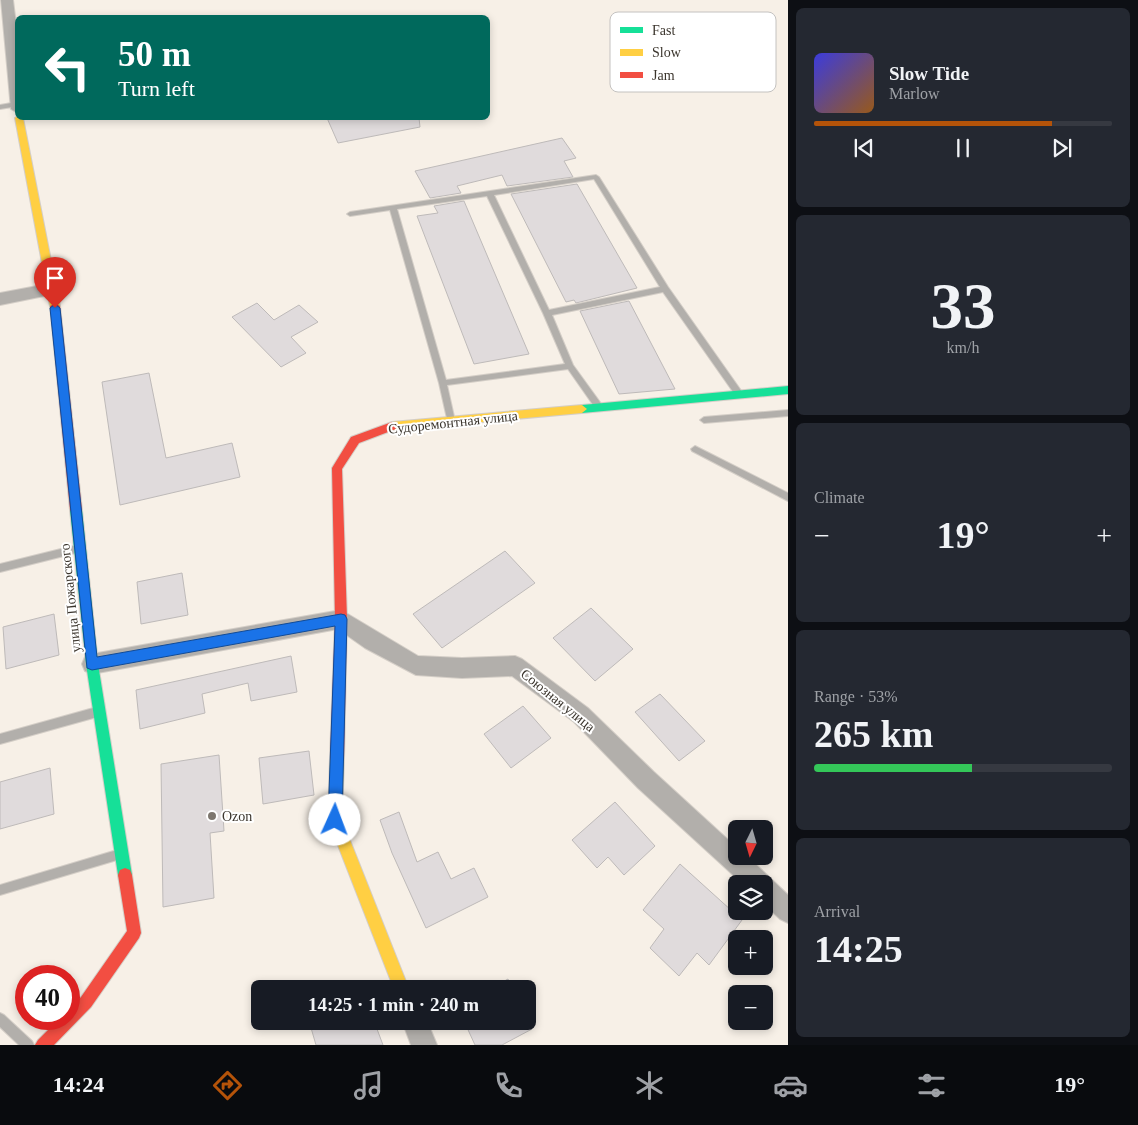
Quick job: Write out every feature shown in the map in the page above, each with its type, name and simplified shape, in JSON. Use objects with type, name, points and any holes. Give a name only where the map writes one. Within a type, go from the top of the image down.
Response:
[{"type":"street","points":[[7,0],[15,85]]},
{"type":"street","name":"улица Пожарского","points":[[19,120],[53,289],[92,664],[134,933],[86,1002],[43,1045]]},
{"type":"street","points":[[0,299],[53,289]]},
{"type":"street","name":"Судоремонтная улица","points":[[398,980],[335,820],[341,619],[337,468],[355,440],[386,427],[788,390]]},
{"type":"street","points":[[92,664],[341,619]]},
{"type":"street","name":"Союзная улица","points":[[341,619],[372,641],[416,665],[462,668],[515,666],[581,715],[646,780],[750,875]]},
{"type":"street","points":[[773,897],[788,911]]},
{"type":"street","points":[[418,1030],[424,1045]]},
{"type":"lane","points":[[0,107],[15,106]]},
{"type":"lane","points":[[350,214],[596,177],[665,289],[740,394]]},
{"type":"lane","points":[[489,192],[547,313],[570,366],[599,407]]},
{"type":"lane","points":[[393,207],[444,383],[451,421]]},
{"type":"lane","points":[[547,313],[665,289]]},
{"type":"lane","points":[[444,383],[570,366]]},
{"type":"lane","points":[[704,420],[788,413]]},
{"type":"lane","points":[[695,449],[788,497]]},
{"type":"lane","points":[[0,568],[80,549]]},
{"type":"lane","points":[[0,738],[99,712]]},
{"type":"lane","points":[[0,890],[122,853]]},
{"type":"lane","points":[[0,1019],[28,1045]]},
{"type":"building","points":[[328,120],[419,120],[420,127],[338,143]]},
{"type":"building","points":[[562,138],[576,158],[564,161],[573,177],[507,186],[502,175],[457,186],[461,193],[430,198],[415,171]]},
{"type":"building","points":[[577,184],[637,288],[576,303],[574,300],[566,302],[511,194]]},
{"type":"building","points":[[464,201],[529,354],[474,364],[417,216],[438,213],[434,206]]},
{"type":"building","points":[[629,301],[675,389],[619,394],[580,311]]},
{"type":"building","points":[[257,303],[274,320],[299,305],[318,322],[291,337],[306,353],[281,367],[232,317]]},
{"type":"building","points":[[149,373],[166,458],[232,443],[240,477],[120,505],[102,382]]},
{"type":"building","points":[[505,551],[535,583],[442,648],[413,614]]},
{"type":"building","points":[[182,573],[188,615],[141,624],[137,582]]},
{"type":"building","points":[[591,608],[633,649],[595,681],[553,638]]},
{"type":"building","points":[[54,614],[59,655],[6,669],[3,627]]},
{"type":"building","points":[[291,656],[297,692],[251,701],[248,683],[202,694],[205,713],[140,729],[136,690]]},
{"type":"building","points":[[660,694],[705,741],[679,761],[635,712]]},
{"type":"building","points":[[523,706],[551,738],[511,768],[484,734]]},
{"type":"building","points":[[309,751],[314,795],[263,804],[259,758]]},
{"type":"building","points":[[219,755],[224,831],[210,833],[214,898],[163,907],[161,764]]},
{"type":"building","points":[[50,768],[54,814],[0,829],[0,782]]},
{"type":"building","points":[[615,802],[655,846],[624,875],[608,857],[597,868],[572,840]]},
{"type":"building","points":[[399,812],[417,862],[438,852],[451,879],[474,868],[488,897],[426,928],[392,853],[380,820]]},
{"type":"building","points":[[680,864],[728,907],[728,920],[742,920],[735,930],[728,930],[728,939],[709,965],[697,953],[679,976],[650,948],[664,929],[643,910]]},
{"type":"building","points":[[312,1030],[377,1030],[383,1045],[316,1045]]},
{"type":"building","points":[[468,1030],[530,1030],[502,1045],[475,1045]]},
{"type":"traffic: fast","points":[[582,409],[788,390]]},
{"type":"traffic: fast","points":[[76,510],[92,664],[125,875]]},
{"type":"traffic: slow","points":[[19,120],[55,306]]},
{"type":"traffic: slow","points":[[392,426],[582,409]]},
{"type":"traffic: slow","points":[[337,758],[335,820],[398,980]]},
{"type":"traffic: jam","points":[[55,306],[76,510]]},
{"type":"traffic: jam","points":[[337,758],[341,619],[337,468],[355,440],[392,426]]},
{"type":"traffic: jam","points":[[43,1045],[86,1002],[134,933],[125,875]]},
{"type":"place","name":"Ozon","points":[[212,816]]},
{"type":"route","points":[[55,308],[92,664],[341,619],[335,820]]}]
